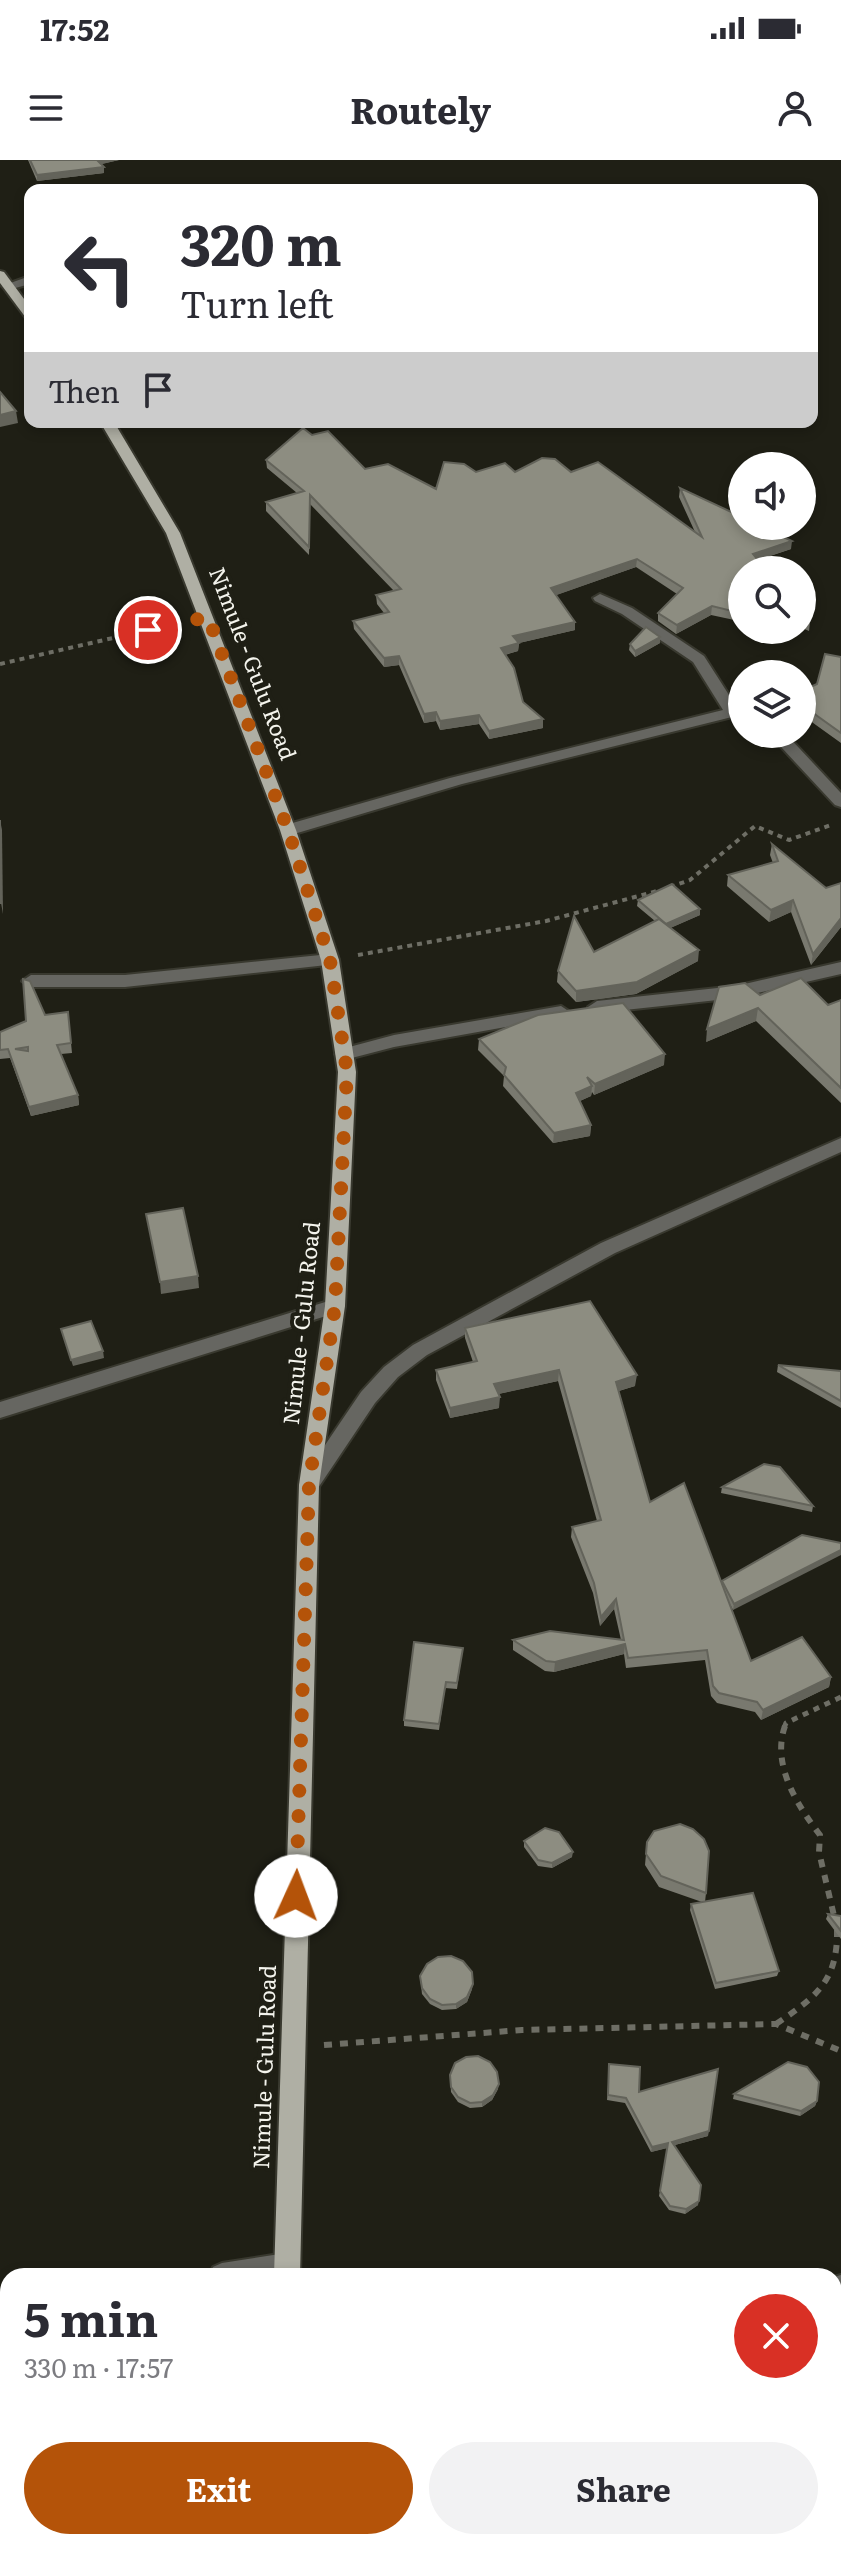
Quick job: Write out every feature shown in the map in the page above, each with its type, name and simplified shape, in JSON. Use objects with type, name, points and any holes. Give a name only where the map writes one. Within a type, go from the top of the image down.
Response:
[{"type":"main road","points":[[4,280],[24,307]]},
{"type":"main road","name":"Nimule - Gulu Road","points":[[111,428],[173,533],[288,830],[330,960],[347,1072],[335,1306],[309,1485],[286,2268]]},
{"type":"street","points":[[600,598],[639,619],[699,659],[728,701]]},
{"type":"street","points":[[288,830],[456,781],[728,716]]},
{"type":"street","points":[[790,748],[841,802]]},
{"type":"street","points":[[31,981],[125,981],[330,960]]},
{"type":"street","points":[[344,1054],[514,1018],[736,992],[841,968]]},
{"type":"street","points":[[309,1485],[366,1400],[393,1370],[422,1351],[533,1285],[641,1229],[841,1145]]},
{"type":"street","points":[[0,1410],[69,1385],[335,1306]]},
{"type":"path","points":[[0,664],[208,617]]},
{"type":"path","points":[[330,960],[516,929],[597,911],[690,880],[755,826],[789,840],[841,822]]},
{"type":"path","points":[[776,2024],[797,2010],[826,1981],[836,1963],[837,1929],[822,1865],[820,1835],[803,1816],[788,1779],[780,1737],[786,1723],[841,1697]]},
{"type":"path","points":[[292,2047],[522,2030],[776,2024],[841,2051]]},
{"type":"building","points":[[30,160],[97,160],[104,167],[37,175]]},
{"type":"building","points":[[0,392],[16,411],[0,415]]},
{"type":"building","points":[[303,428],[312,435],[328,431],[365,469],[388,464],[436,489],[444,462],[464,464],[476,472],[505,463],[515,472],[542,458],[555,459],[571,472],[598,462],[702,537],[680,488],[728,510],[728,540],[792,541],[753,554],[755,556],[728,556],[728,610],[712,606],[677,625],[658,613],[683,588],[637,559],[551,588],[575,622],[513,636],[519,643],[501,648],[514,668],[523,702],[543,719],[489,731],[479,715],[440,721],[436,712],[424,714],[399,656],[384,658],[353,621],[389,612],[376,595],[401,589],[310,495],[309,547],[266,502],[304,491],[266,460]]},
{"type":"building","points":[[646,627],[660,637],[635,651],[630,644]]},
{"type":"building","points":[[825,654],[841,657],[841,733],[816,715],[817,684]]},
{"type":"building","points":[[0,820],[1,903],[0,903]]},
{"type":"building","points":[[772,844],[826,888],[841,883],[841,918],[813,954],[793,900],[771,910],[728,875],[778,861]]},
{"type":"building","points":[[672,884],[700,909],[666,924],[638,900]]},
{"type":"building","points":[[574,916],[594,952],[659,919],[699,950],[637,982],[576,991],[558,971]]},
{"type":"building","points":[[801,978],[828,1005],[841,1000],[841,1088],[758,1008],[707,1029],[719,987],[745,983],[760,995]]},
{"type":"building","points":[[23,979],[30,981],[45,1015],[68,1012],[71,1043],[57,1045],[78,1095],[29,1107],[8,1049],[0,1050],[0,1032],[26,1021]]},
{"type":"building","points":[[623,1003],[665,1054],[595,1084],[587,1077],[592,1086],[576,1093],[591,1125],[554,1133],[504,1075],[506,1067],[479,1039],[538,1015]]},
{"type":"building","points":[[183,1208],[198,1276],[160,1282],[146,1214]]},
{"type":"building","points":[[590,1301],[637,1375],[616,1382],[650,1502],[684,1483],[751,1661],[802,1637],[831,1677],[763,1710],[757,1702],[719,1693],[713,1686],[707,1650],[628,1658],[625,1644],[555,1662],[546,1661],[513,1640],[550,1631],[624,1640],[616,1599],[601,1617],[594,1583],[572,1527],[601,1520],[559,1370],[494,1384],[500,1397],[450,1408],[436,1370],[477,1361],[465,1328]]},
{"type":"building","points":[[91,1321],[103,1351],[71,1360],[61,1329]]},
{"type":"building","points":[[778,1365],[841,1371],[841,1401]]},
{"type":"building","points":[[764,1464],[780,1467],[813,1506],[722,1487]]},
{"type":"building","points":[[802,1535],[841,1543],[841,1550],[734,1604],[722,1581]]},
{"type":"building","points":[[414,1642],[463,1648],[457,1683],[446,1682],[439,1724],[404,1720]]},
{"type":"building","points":[[680,1824],[693,1829],[704,1839],[709,1851],[706,1893],[661,1876],[646,1854],[647,1842],[654,1831]]},
{"type":"building","points":[[545,1828],[559,1832],[573,1852],[552,1863],[538,1860],[524,1841]]},
{"type":"building","points":[[753,1893],[779,1971],[716,1983],[691,1904]]},
{"type":"building","points":[[828,1914],[841,1916],[841,1931]]},
{"type":"building","points":[[451,1956],[463,1961],[472,1972],[473,1984],[467,1997],[456,2004],[442,2005],[430,1999],[422,1988],[420,1976],[427,1964],[438,1957]]},
{"type":"building","points":[[478,2056],[490,2062],[497,2072],[499,2084],[493,2095],[482,2102],[470,2103],[458,2097],[451,2087],[450,2075],[455,2063],[466,2057]]},
{"type":"building","points":[[788,2062],[807,2067],[819,2082],[817,2101],[801,2111],[734,2094]]},
{"type":"building","points":[[609,2064],[640,2067],[639,2092],[718,2069],[709,2131],[672,2142],[701,2185],[699,2201],[686,2209],[670,2206],[660,2191],[668,2143],[652,2147],[626,2098],[608,2095]]},
{"type":"route","points":[[148,630],[208,617],[288,830],[330,960],[347,1072],[335,1306],[309,1485],[296,1896]]}]
